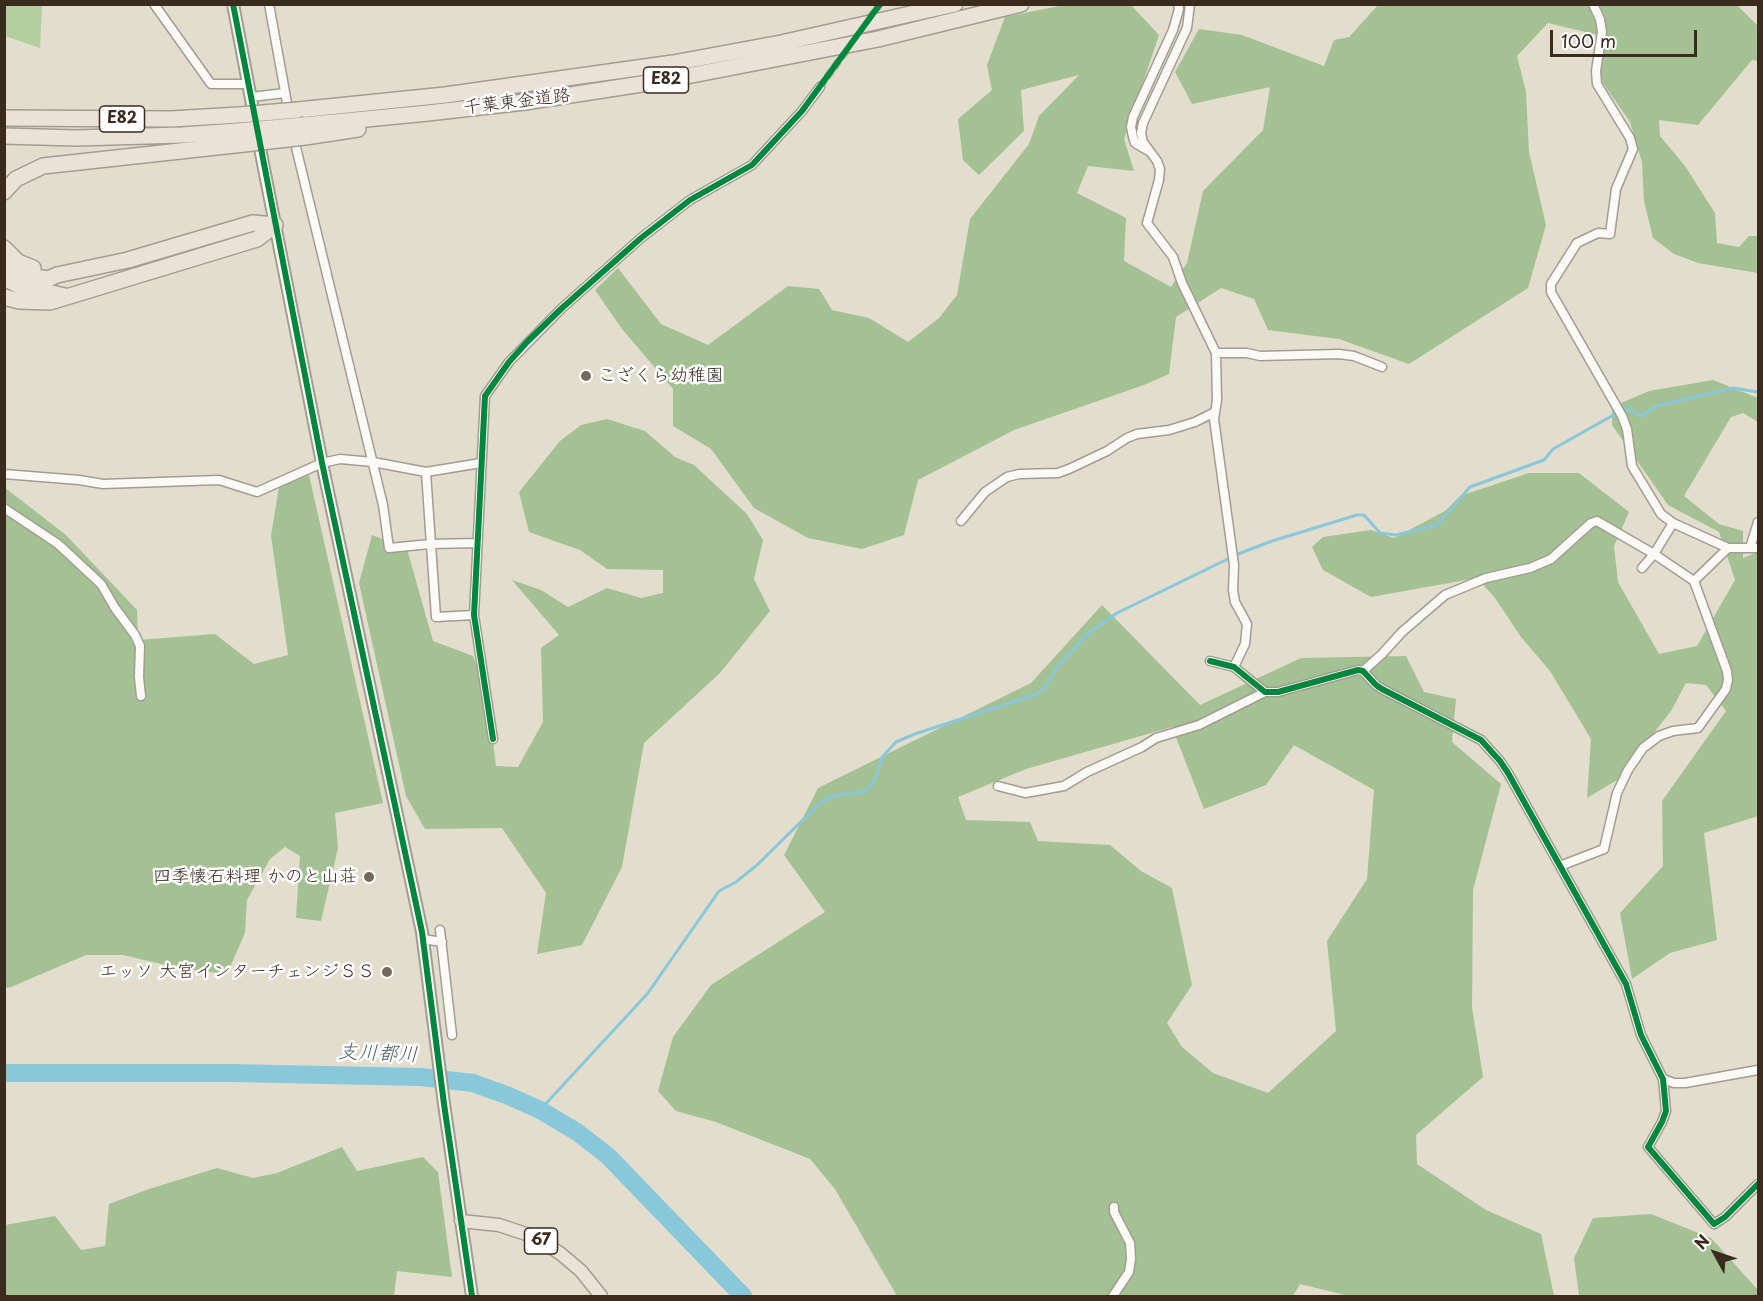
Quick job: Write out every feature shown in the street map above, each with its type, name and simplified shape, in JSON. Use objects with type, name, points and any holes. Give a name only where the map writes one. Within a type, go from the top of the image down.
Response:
[{"type":"highway","name":"千葉東金道路","points":[[4,118],[171,119],[240,130],[298,110],[445,95],[673,63],[781,43],[955,4]]},
{"type":"highway","name":"千葉東金道路","points":[[4,136],[76,138],[182,135],[240,130],[305,131],[409,121],[428,113],[587,93],[738,67],[899,34],[1022,4]]},
{"type":"highway","points":[[4,192],[16,179],[43,166],[240,130]]},
{"type":"highway","points":[[4,265],[22,275],[48,279],[57,275],[128,260],[253,223],[275,225]]},
{"type":"highway","points":[[4,297],[50,302],[256,239],[275,225]]},
{"type":"highway","points":[[4,248],[18,262],[57,275]]},
{"type":"highway","points":[[4,278],[20,286],[68,297]]},
{"type":"main road","name":"67","points":[[462,1221],[499,1225],[529,1234],[561,1254],[580,1271],[601,1296]]},
{"type":"street","points":[[154,4],[211,84],[248,84]]},
{"type":"street","points":[[232,4],[322,463],[423,939],[472,1296]]},
{"type":"street","points":[[269,4],[295,146],[383,504],[389,548],[477,543]]},
{"type":"street","points":[[1148,150],[1135,143],[1131,127],[1133,117],[1173,30],[1179,9],[1178,4]]},
{"type":"street","points":[[1190,4],[1187,28],[1143,123],[1141,133],[1160,169],[1146,223],[1173,257],[1182,282],[1216,353],[1217,400],[1214,419],[1234,565],[1235,602],[1247,624],[1245,644],[1234,667]]},
{"type":"street","points":[[1593,4],[1600,19],[1602,32],[1596,71],[1597,84],[1630,138],[1633,149],[1616,189],[1610,234],[1598,234],[1577,243],[1551,284],[1551,292],[1622,416],[1628,429],[1632,466],[1661,514],[1673,523],[1728,548],[1754,548],[1758,522]]},
{"type":"street","points":[[493,739],[474,615],[485,396],[515,356],[562,308],[641,238],[690,200],[752,165],[802,111],[820,87]]},
{"type":"street","points":[[250,97],[285,93]]},
{"type":"street","points":[[1216,353],[1247,353],[1260,356],[1339,354],[1354,356],[1382,367]]},
{"type":"street","points":[[961,520],[985,492],[1007,477],[1019,474],[1058,473],[1107,451],[1126,438],[1137,434],[1169,430],[1195,422],[1215,412]]},
{"type":"street","points":[[4,474],[103,484],[219,480],[257,492],[322,463],[340,459],[373,462],[426,472],[481,463]]},
{"type":"street","points":[[426,472],[436,617],[474,615]]},
{"type":"street","points":[[4,508],[58,544],[100,584],[140,646],[141,696]]},
{"type":"street","points":[[1362,672],[1402,632],[1445,595],[1486,578],[1530,568],[1551,559],[1591,523],[1597,521],[1654,554],[1694,581],[1727,671],[1726,689],[1698,728],[1673,731],[1659,736],[1643,748],[1628,770],[1617,794],[1606,847],[1560,866]]},
{"type":"street","points":[[1642,568],[1654,554],[1673,523]]},
{"type":"street","points":[[1694,581],[1728,548]]},
{"type":"street","points":[[1210,661],[1234,667],[1265,692]]},
{"type":"street","points":[[998,786],[1024,793],[1064,786],[1156,738],[1198,725],[1265,692],[1278,692],[1358,670],[1362,672],[1376,685],[1481,740],[1508,773],[1622,976],[1641,1035],[1663,1079],[1666,1111],[1648,1147],[1714,1224],[1758,1184]]},
{"type":"street","points":[[440,930],[452,1035]]},
{"type":"street","points":[[423,939],[442,942]]},
{"type":"street","points":[[435,1028],[452,1025]]},
{"type":"street","points":[[1663,1079],[1674,1083],[1685,1083],[1758,1070]]},
{"type":"street","points":[[1113,1296],[1129,1272],[1131,1259],[1130,1243],[1114,1212],[1114,1207]]},
{"type":"green space","points":[[4,5],[42,5],[40,48],[5,36]]},
{"type":"green space","points":[[1064,5],[1131,5],[1159,35],[1124,139],[1134,171],[1088,166],[1077,193],[1126,218],[1124,261],[1171,287],[1187,263],[1203,191],[1263,130],[1270,87],[1192,104],[1175,72],[1199,29],[1242,35],[1324,66],[1334,40],[1349,37],[1378,5],[1737,5],[1758,26],[1758,61],[1752,60],[1698,125],[1659,120],[1660,136],[1685,166],[1715,213],[1717,243],[1739,247],[1749,236],[1758,236],[1758,273],[1698,263],[1674,254],[1653,238],[1644,201],[1642,162],[1630,122],[1603,83],[1597,55],[1598,35],[1548,23],[1517,56],[1526,92],[1529,152],[1546,225],[1528,288],[1409,364],[1339,339],[1268,330],[1254,299],[1221,288],[1176,317],[1169,374],[1144,385],[1014,430],[918,480],[904,535],[862,549],[808,538],[754,508],[711,449],[673,426],[673,389],[622,329],[595,290],[618,268],[661,324],[708,345],[788,286],[819,289],[832,310],[869,318],[908,342],[939,318],[957,295],[970,219],[1029,144],[1039,116],[1079,75],[1021,90],[1024,131],[979,175],[963,160],[958,119],[992,90],[987,65],[1005,17]]},
{"type":"green space","points":[[1713,380],[1758,398],[1758,422],[1743,413],[1731,417],[1684,496],[1719,524],[1743,531],[1743,558],[1758,552],[1758,816],[1704,833],[1717,940],[1670,953],[1632,979],[1620,913],[1663,866],[1662,801],[1726,711],[1706,685],[1686,683],[1671,711],[1617,780],[1587,798],[1591,739],[1550,671],[1521,637],[1495,598],[1477,578],[1371,597],[1323,570],[1312,547],[1323,537],[1371,530],[1394,538],[1445,511],[1460,496],[1529,473],[1579,473],[1629,512],[1614,546],[1618,582],[1659,654],[1697,646],[1735,580],[1719,532],[1668,505],[1612,425],[1612,407],[1649,391]]},
{"type":"green space","points":[[607,419],[645,431],[675,457],[694,465],[747,514],[763,540],[754,579],[770,611],[720,673],[644,743],[622,867],[582,945],[537,954],[546,893],[502,828],[425,829],[406,796],[359,583],[372,535],[407,549],[433,641],[473,656],[487,694],[496,766],[518,767],[543,722],[541,648],[559,635],[512,580],[541,590],[568,607],[607,588],[641,598],[663,593],[663,570],[607,569],[580,550],[529,532],[519,492],[560,441],[581,425]]},
{"type":"green space","points":[[309,475],[383,803],[335,813],[338,848],[321,921],[296,918],[300,856],[285,847],[270,859],[247,900],[245,933],[227,974],[178,968],[123,955],[86,955],[5,988],[4,487],[66,535],[137,610],[138,640],[215,634],[254,664],[288,655],[271,536],[279,487]]},
{"type":"green space","points":[[1102,605],[1200,705],[1301,658],[1406,656],[1424,692],[1456,699],[1452,742],[1501,784],[1473,890],[1472,1007],[1483,1077],[1416,1135],[1417,1164],[1486,1210],[1541,1234],[1554,1296],[1349,1296],[1300,1284],[1293,1296],[897,1296],[835,1189],[810,1159],[716,1122],[676,1111],[658,1091],[673,1037],[711,985],[825,912],[784,855],[818,788],[1031,683]],"holes":[[[1172,727],[1204,809],[1266,785],[1294,745],[1374,790],[1367,879],[1327,941],[1336,1031],[1268,1093],[1213,1073],[1182,1047],[1167,1023],[1192,985],[1172,888],[1141,871],[1110,845],[1038,841],[1030,822],[966,820],[958,797],[1026,769]]]},
{"type":"green space","points":[[342,1147],[357,1171],[423,1157],[438,1172],[452,1277],[397,1271],[394,1296],[5,1296],[5,1225],[55,1216],[81,1250],[105,1246],[109,1204],[217,1168],[253,1178],[277,1173]]},
{"type":"green space","points":[[1651,1214],[1711,1238],[1758,1290],[1758,1296],[1579,1296],[1574,1258],[1593,1218]]},
{"type":"waterway","points":[[540,1110],[648,993],[719,891],[736,882],[757,865],[822,801],[837,795],[864,792],[869,788],[874,782],[883,756],[896,742],[1037,694],[1043,690],[1056,669],[1086,635],[1117,613],[1238,554],[1357,515],[1364,515],[1380,533],[1396,535],[1437,525],[1470,487],[1544,460],[1553,449],[1626,408],[1641,416],[1656,406],[1733,388],[1758,392]]},
{"type":"waterway","name":"支川都川","points":[[4,1073],[232,1073],[421,1077],[473,1083],[540,1110],[577,1132],[608,1156],[743,1296]]},
{"type":"tunnel","points":[[820,87],[880,4]]},
{"type":"cycle path","points":[[233,4],[322,463],[422,932],[472,1296]]},
{"type":"cycle path","points":[[493,739],[474,615],[485,396],[509,362],[527,342],[641,238],[690,200],[752,165],[802,111],[880,4]]},
{"type":"cycle path","points":[[1210,661],[1234,667],[1265,692],[1278,692],[1358,670],[1363,671],[1382,689],[1481,740],[1508,773],[1626,984],[1641,1035],[1663,1079],[1666,1111],[1648,1147],[1714,1224],[1725,1217],[1758,1184]]},
{"type":"place","name":"こざくら幼稚園","points":[[586,376]]},
{"type":"place","name":"四季懐石料理 かのと山荘","points":[[369,877]]},
{"type":"place","name":"エッソ 大宮インターチェンジＳＳ","points":[[387,972]]}]
